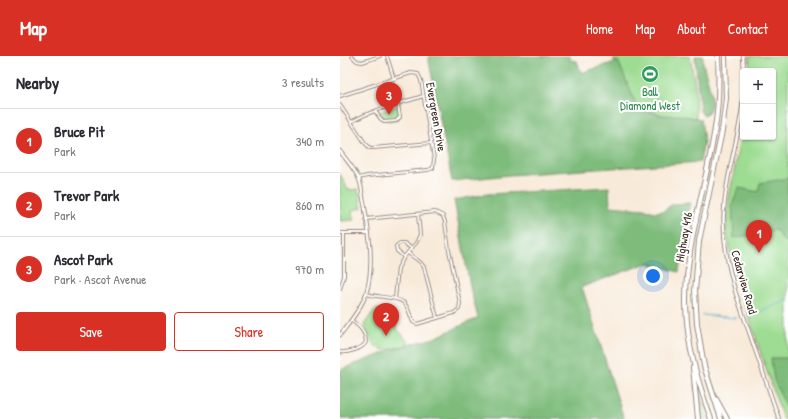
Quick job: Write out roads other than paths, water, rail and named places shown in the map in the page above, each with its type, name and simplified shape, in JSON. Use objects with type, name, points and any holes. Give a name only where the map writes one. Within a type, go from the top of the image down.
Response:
[{"type":"highway","name":"Highway 416","points":[[711,419],[691,356],[687,311],[687,278],[693,236],[715,127],[719,85],[718,56]]},
{"type":"highway","name":"Highway 416","points":[[720,419],[708,384],[696,324],[696,291],[699,241],[722,131],[726,98],[725,56]]},
{"type":"highway","points":[[691,356],[698,419]]},
{"type":"highway","points":[[708,384],[727,419]]},
{"type":"main road","points":[[743,56],[744,68]]},
{"type":"main road","name":"Cedarview Road","points":[[742,104],[739,132],[726,195],[723,224],[725,249],[736,294],[779,419]]},
{"type":"main road","points":[[340,151],[358,178],[369,233],[370,266],[366,294],[363,301],[340,335]]},
{"type":"street","points":[[352,56],[357,61],[362,62],[380,56]]},
{"type":"street","points":[[387,56],[394,79]]},
{"type":"street","name":"Evergreen Drive","points":[[340,96],[411,73],[418,74],[421,80],[434,159],[434,168],[428,170],[358,178]]},
{"type":"street","points":[[351,122],[376,111],[423,96]]},
{"type":"street","points":[[376,111],[384,122],[396,121],[400,117],[398,104]]},
{"type":"street","points":[[340,105],[370,148],[431,143]]},
{"type":"street","points":[[366,218],[435,212],[441,214],[445,222],[460,306],[454,313],[422,323],[415,323],[413,322],[405,303],[395,299],[366,294]]},
{"type":"street","points":[[395,299],[398,268],[420,235],[418,214]]},
{"type":"street","points":[[340,233],[369,233]]},
{"type":"street","points":[[340,289],[344,276],[344,234]]},
{"type":"street","points":[[404,257],[397,251],[396,246],[400,243],[404,243],[411,248]]},
{"type":"street","points":[[407,253],[420,262],[424,267],[437,318]]},
{"type":"street","points":[[340,352],[344,353],[366,345],[364,332],[351,320]]},
{"type":"waterway","points":[[748,316],[788,300]]},
{"type":"waterway","points":[[702,315],[736,318]]},
{"type":"place","name":"Ball Diamond West","points":[[650,74]]},
{"type":"place","name":"Ascot Park","points":[[389,115]]},
{"type":"place","name":"Bruce Pit","points":[[759,253]]},
{"type":"place","name":"Trevor Park","points":[[386,336]]}]
